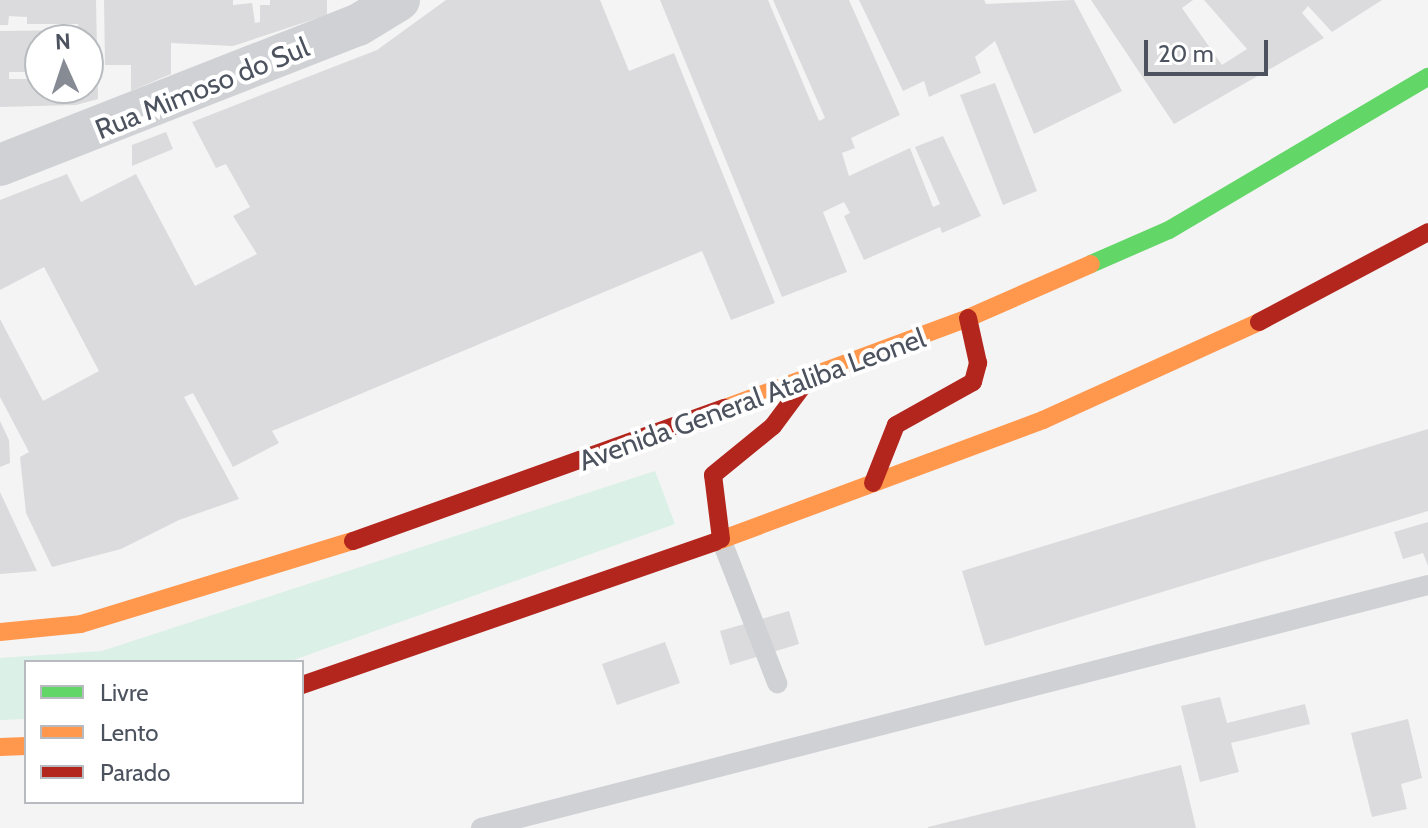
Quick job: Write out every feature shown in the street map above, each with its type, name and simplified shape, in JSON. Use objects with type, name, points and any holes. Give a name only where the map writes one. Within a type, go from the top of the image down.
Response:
[{"type":"main road","name":"Avenida General Ataliba Leonel","points":[[20,631],[81,624],[432,517],[968,318],[1169,230],[1428,77]]},
{"type":"main road","points":[[304,684],[721,539],[1043,420],[1225,340],[1428,232]]},
{"type":"main road","points":[[873,483],[896,425],[973,382],[978,363],[968,318]]},
{"type":"main road","points":[[721,539],[713,475],[773,426],[808,379]]},
{"type":"main road","points":[[0,747],[24,746]]},
{"type":"street","name":"Rua Mimoso do Sul","points":[[0,165],[358,13],[399,0]]},
{"type":"street","name":"Avenida General Ataliba Leonel","points":[[0,614],[20,631]]},
{"type":"lane","points":[[721,539],[777,683]]},
{"type":"lane","points":[[481,828],[1428,585]]},
{"type":"green space","points":[[655,471],[675,524],[294,660],[24,660],[24,719],[0,720],[0,658],[102,651]]},
{"type":"building","points":[[0,0],[96,0],[96,24],[27,24],[27,17],[9,16],[8,25],[0,25]]},
{"type":"building","points":[[104,0],[233,0],[233,5],[252,3],[255,23],[260,22],[260,5],[270,5],[270,0],[327,0],[327,15],[233,46],[171,43],[171,74],[131,91],[131,65],[105,65]]},
{"type":"building","points":[[446,0],[600,0],[629,71],[674,53],[775,303],[731,320],[702,251],[272,431],[279,443],[233,467],[193,393],[184,397],[239,499],[179,520],[121,549],[52,567],[26,513],[20,457],[29,452],[0,397],[0,319],[43,401],[99,371],[44,267],[0,290],[0,200],[67,174],[81,202],[136,174],[195,286],[257,254],[233,216],[250,207],[226,164],[216,168],[192,122],[377,50]]},
{"type":"building","points":[[660,0],[768,0],[819,121],[825,118],[773,0],[849,0],[900,115],[851,138],[855,148],[842,153],[849,176],[910,148],[933,207],[940,204],[915,147],[943,136],[981,216],[942,233],[940,227],[864,260],[844,216],[850,213],[844,202],[823,212],[847,272],[782,297]]},
{"type":"building","points":[[859,0],[984,0],[986,4],[1074,0],[1122,91],[1034,134],[995,41],[975,57],[981,73],[929,97],[924,81],[903,91]]},
{"type":"building","points":[[1091,0],[1193,0],[1182,8],[1222,65],[1247,49],[1204,0],[1382,0],[1332,32],[1308,6],[1302,13],[1324,38],[1174,124]]},
{"type":"building","points":[[0,31],[24,31],[24,72],[9,72],[9,79],[24,79],[24,104],[80,104],[0,107]]},
{"type":"building","points":[[995,83],[1037,191],[1003,205],[960,95]]},
{"type":"building","points":[[166,132],[173,149],[132,166],[132,145]]},
{"type":"building","points":[[0,421],[9,440],[10,463],[0,467]]},
{"type":"building","points":[[1428,429],[1428,511],[985,646],[962,571]]},
{"type":"building","points":[[0,492],[37,571],[0,574]]},
{"type":"building","points":[[1428,522],[1428,566],[1423,553],[1403,559],[1394,532]]},
{"type":"building","points":[[789,611],[799,644],[730,665],[720,631]]},
{"type":"building","points":[[665,642],[680,683],[617,705],[602,664]]},
{"type":"building","points":[[1220,697],[1227,723],[1305,704],[1310,724],[1231,743],[1239,772],[1200,782],[1181,706]]},
{"type":"building","points":[[1408,719],[1422,778],[1401,784],[1407,809],[1372,817],[1351,733]]},
{"type":"building","points":[[1181,765],[1196,828],[928,828],[928,827]]},
{"type":"traffic: fast","points":[[1091,264],[1169,230],[1428,77]]},
{"type":"traffic: slow","points":[[725,408],[968,318],[1091,264]]},
{"type":"traffic: slow","points":[[715,542],[1043,420],[1259,322]]},
{"type":"traffic: slow","points":[[0,632],[81,624],[353,541]]},
{"type":"traffic: slow","points":[[0,747],[24,746]]},
{"type":"traffic: jam","points":[[1259,322],[1428,232]]},
{"type":"traffic: jam","points":[[873,483],[896,425],[973,382],[978,363],[968,318]]},
{"type":"traffic: jam","points":[[721,539],[713,475],[773,426],[808,379]]},
{"type":"traffic: jam","points":[[353,541],[725,408]]},
{"type":"traffic: jam","points":[[304,684],[715,542]]}]
